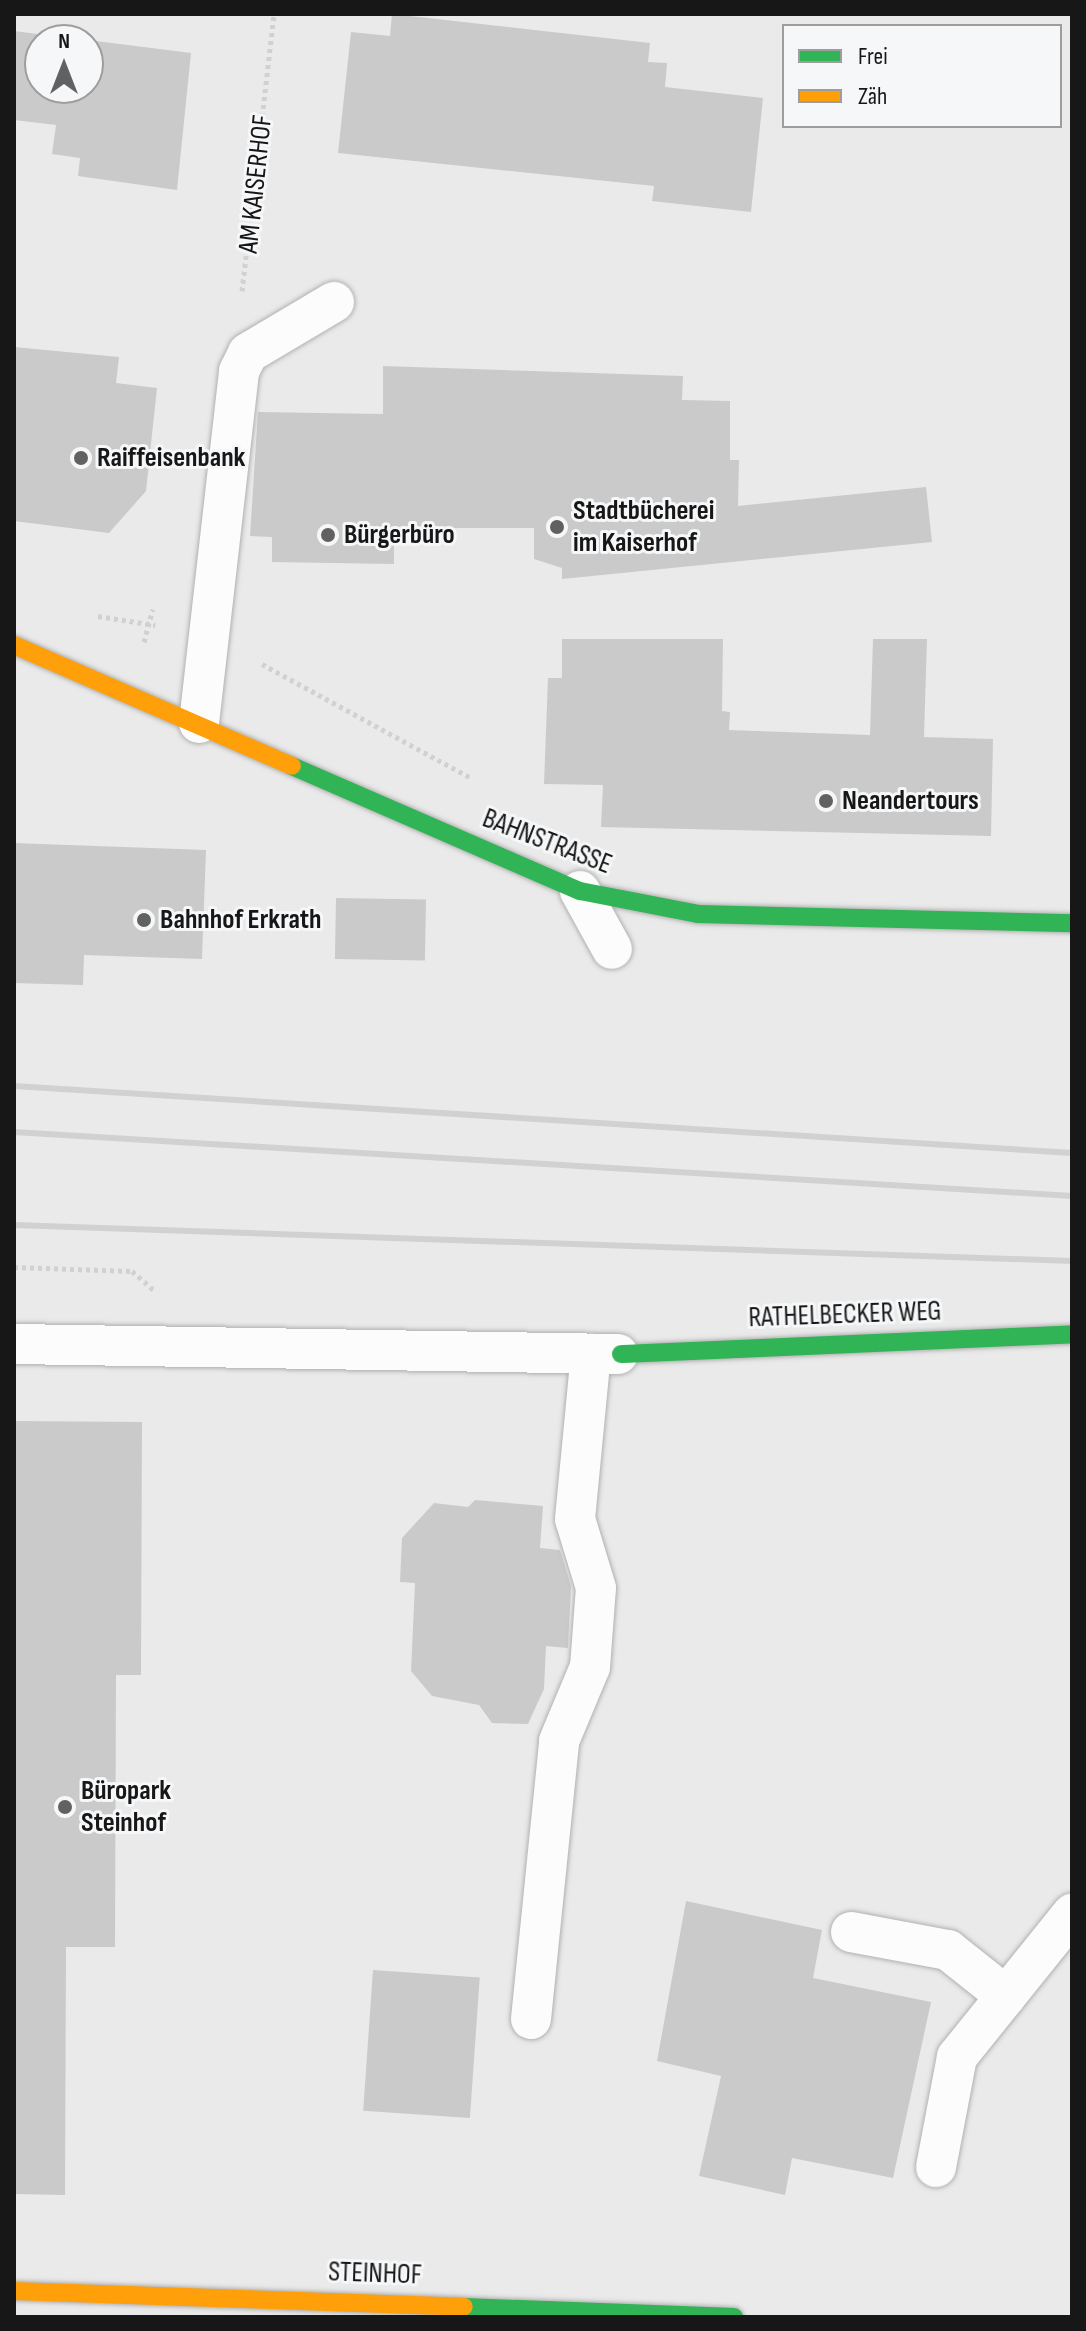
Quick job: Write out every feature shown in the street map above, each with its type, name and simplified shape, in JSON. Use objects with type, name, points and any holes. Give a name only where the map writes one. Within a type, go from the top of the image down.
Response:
[{"type":"street","name":"BAHNSTRASSE","points":[[14,645],[127,691],[580,891],[698,914],[1072,923]]},
{"type":"street","name":"RATHELBECKER WEG","points":[[606,1354],[1072,1334]]},
{"type":"street","name":"STEINHOF","points":[[14,2291],[316,2308],[734,2317]]},
{"type":"lane","points":[[199,723],[239,371],[248,353],[334,302]]},
{"type":"lane","points":[[580,891],[612,949]]},
{"type":"lane","points":[[14,1344],[606,1354],[575,1519],[596,1588],[590,1667],[559,1741],[531,2019]]},
{"type":"lane","points":[[936,2167],[957,2057],[1072,1914]]},
{"type":"lane","points":[[851,1932],[948,1950],[1006,1996]]},
{"type":"path","name":"AM KAISERHOF","points":[[237,298],[245,286],[274,14]]},
{"type":"path","points":[[86,615],[150,623],[279,670],[477,782]]},
{"type":"building","points":[[392,14],[650,43],[648,62],[667,63],[665,87],[763,98],[751,212],[652,201],[654,186],[338,153],[351,32],[390,36]]},
{"type":"building","points":[[14,31],[24,32],[24,104],[104,104],[104,42],[191,53],[177,190],[78,176],[80,158],[52,154],[56,125],[14,120]]},
{"type":"building","points":[[14,347],[119,357],[116,383],[157,388],[146,491],[109,533],[14,521]]},
{"type":"building","points":[[383,366],[683,376],[682,400],[730,401],[730,460],[739,460],[738,506],[926,487],[932,542],[562,579],[562,568],[534,559],[534,528],[420,528],[420,543],[394,542],[394,564],[272,562],[272,537],[250,536],[258,412],[383,414]]},
{"type":"building","points":[[562,639],[723,639],[722,711],[730,712],[729,730],[870,735],[873,639],[927,639],[924,737],[993,739],[991,836],[601,827],[603,785],[544,784],[548,678],[562,678]]},
{"type":"building","points":[[14,843],[206,850],[202,959],[84,955],[83,985],[14,983]]},
{"type":"building","points":[[336,898],[426,900],[425,961],[335,959]]},
{"type":"building","name":"Büropark Steinhof","points":[[14,1421],[142,1422],[141,1675],[116,1675],[115,1947],[66,1947],[65,2195],[14,2194]]},
{"type":"building","points":[[475,1500],[543,1506],[540,1548],[560,1550],[571,1586],[568,1648],[546,1646],[544,1689],[528,1724],[492,1723],[479,1705],[432,1696],[411,1671],[415,1583],[400,1582],[402,1538],[434,1503],[468,1507]]},
{"type":"building","points":[[686,1901],[822,1930],[813,1978],[931,2002],[893,2178],[792,2158],[785,2195],[699,2176],[721,2076],[657,2061]]},
{"type":"building","points":[[373,1970],[480,1977],[470,2118],[363,2111]]},
{"type":"railway","points":[[14,1086],[1072,1153]]},
{"type":"railway","points":[[14,1132],[1072,1196]]},
{"type":"railway","points":[[14,1225],[1072,1261]]},
{"type":"traffic: fast","points":[[292,766],[580,891],[698,914],[1072,923]]},
{"type":"traffic: fast","points":[[621,1354],[1072,1334]]},
{"type":"traffic: fast","points":[[464,2307],[734,2317]]},
{"type":"traffic: slow","points":[[14,645],[292,766]]},
{"type":"traffic: slow","points":[[14,2291],[464,2307]]},
{"type":"place","name":"Raiffeisenbank","points":[[81,458]]},
{"type":"place","name":"Stadtbücherei im Kaiserhof","points":[[557,527]]},
{"type":"place","name":"Bürgerbüro","points":[[328,535]]},
{"type":"place","name":"Neandertours","points":[[826,801]]},
{"type":"place","name":"Bahnhof Erkrath","points":[[144,920]]},
{"type":"place","name":"Büropark Steinhof","points":[[65,1807]]}]
